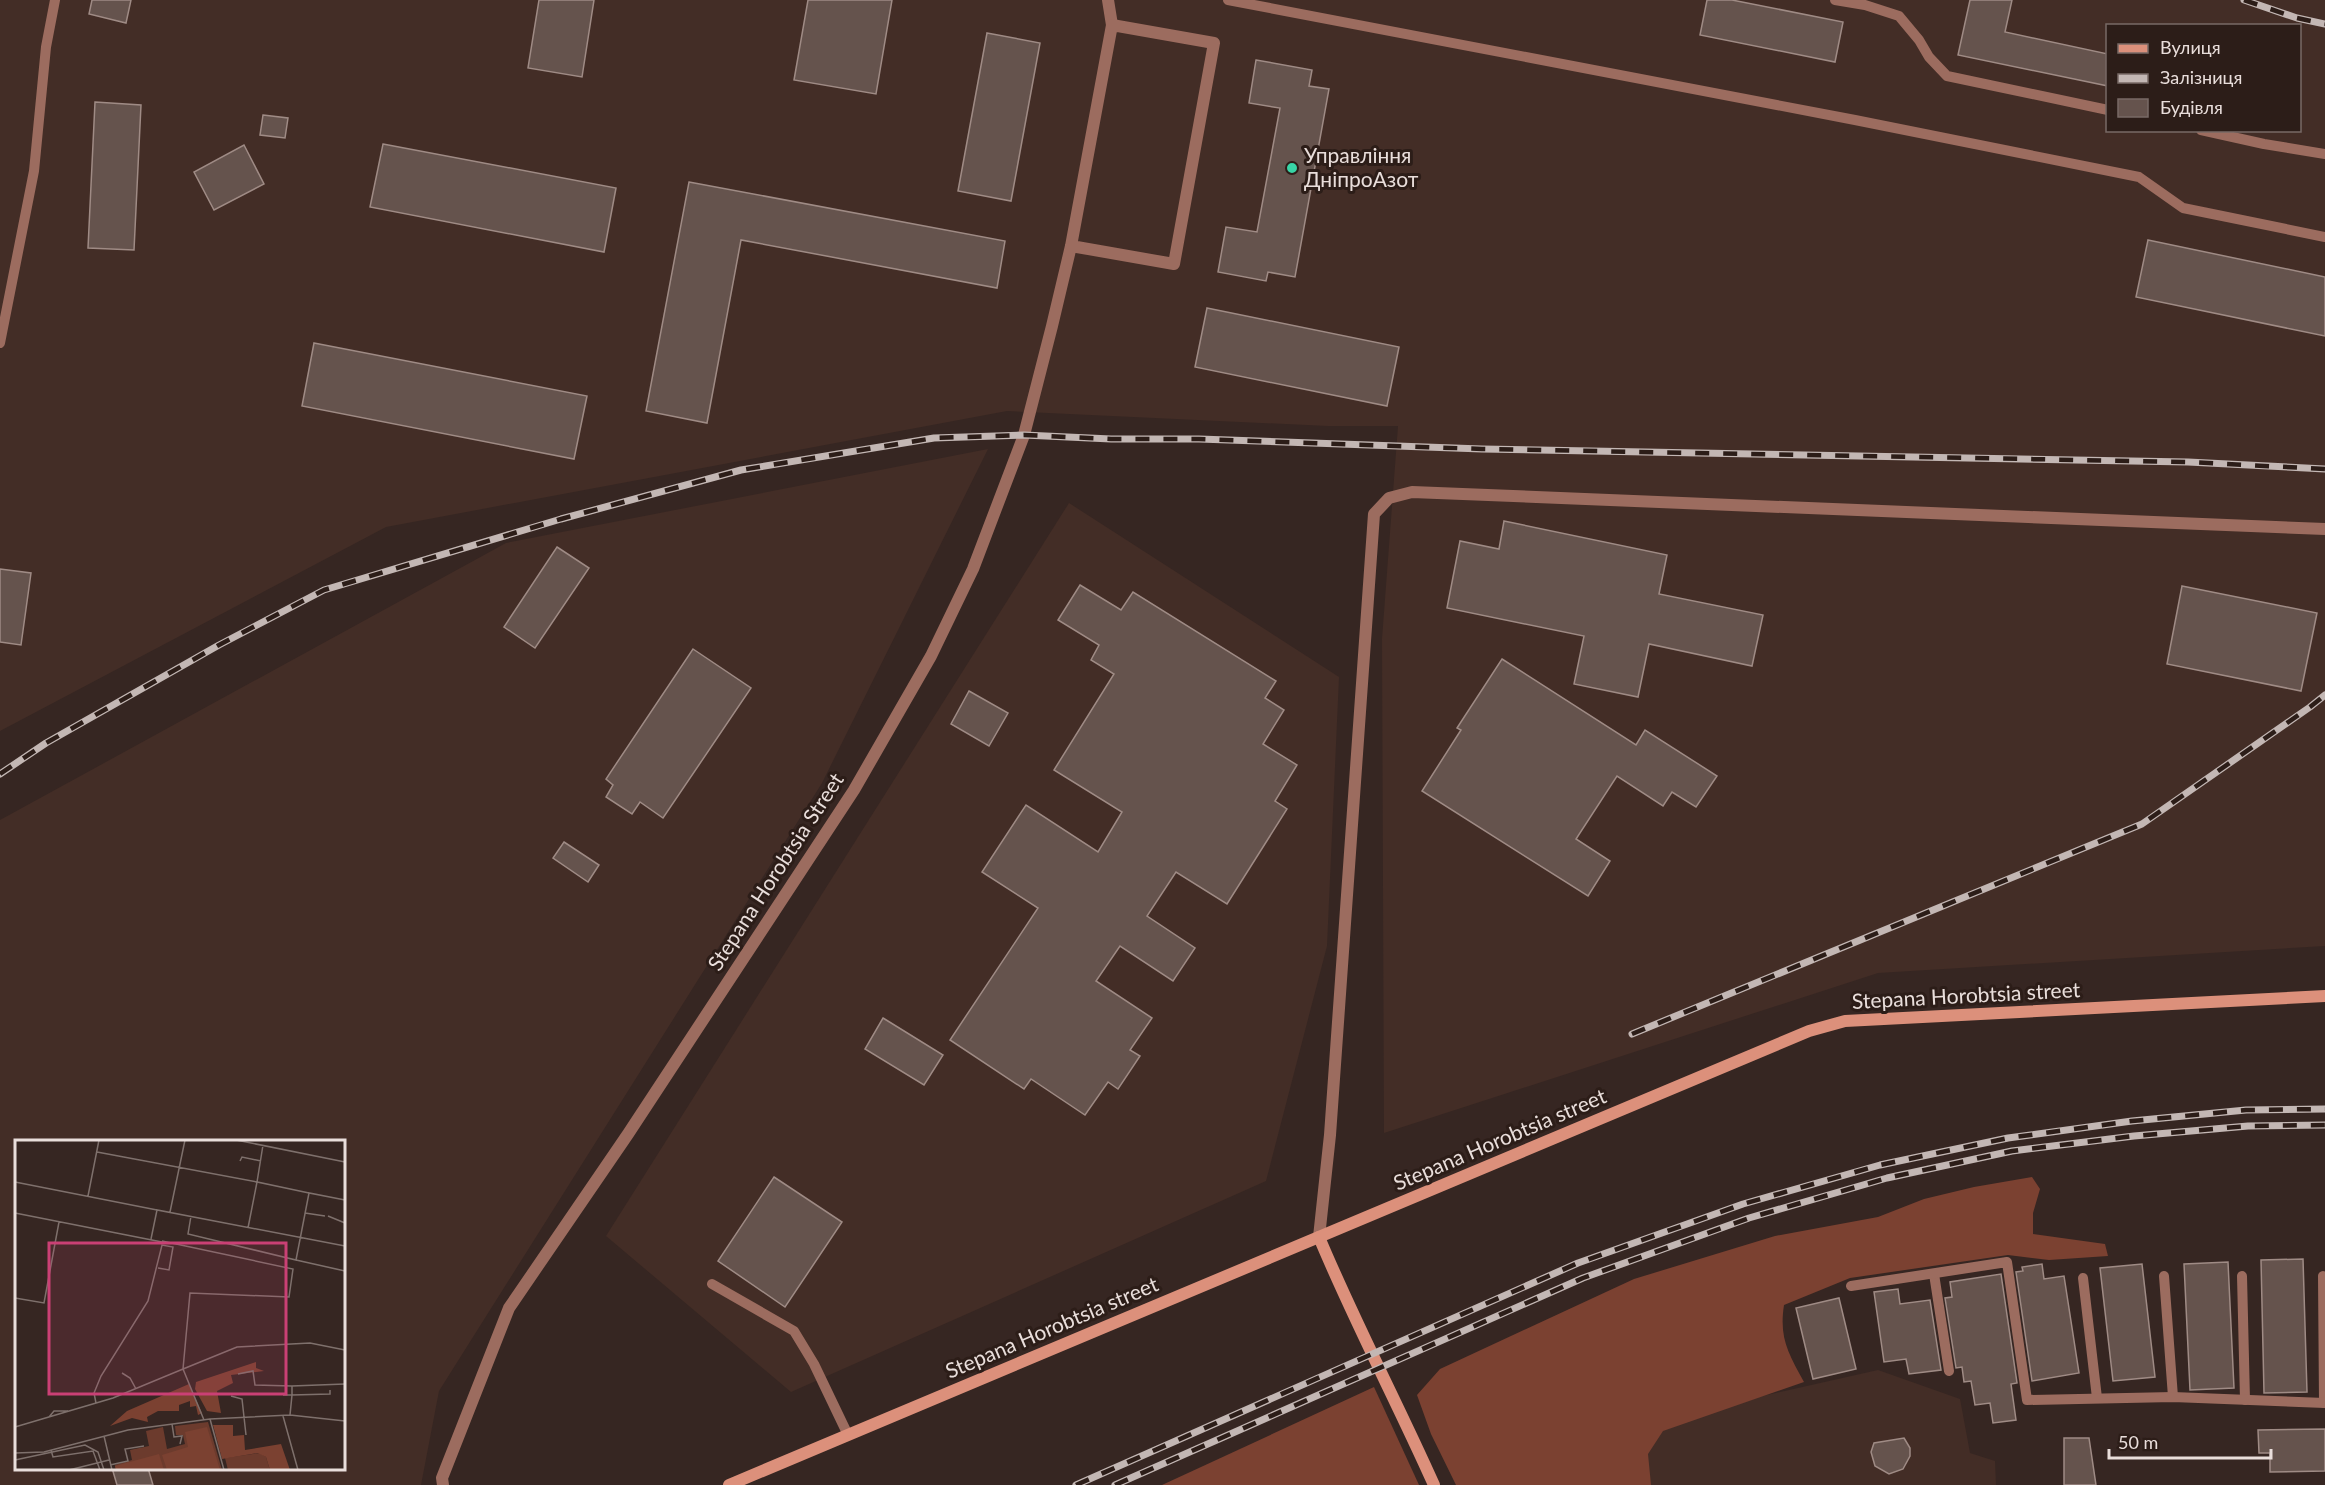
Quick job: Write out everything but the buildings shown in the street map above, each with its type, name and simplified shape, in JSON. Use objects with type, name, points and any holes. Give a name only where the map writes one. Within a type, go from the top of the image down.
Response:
[{"type":"street","name":"Stepana Horobtsia Street","points":[[443,1485],[442,1478],[509,1308],[628,1134],[848,800],[931,656],[973,569],[1024,435],[1071,246],[1112,25],[1108,0]]},
{"type":"street","points":[[1071,246],[1174,264],[1214,42],[1112,25]]},
{"type":"street","points":[[1434,1485],[1404,1417],[1342,1292],[1319,1237],[1330,1135],[1374,514],[1389,498],[1412,492],[2325,529]]},
{"type":"street","name":"Stepana Horobtsia street","points":[[729,1485],[1809,1031],[1845,1022],[2325,996]]},
{"type":"lane","points":[[0,343],[34,171],[46,47],[55,0]]},
{"type":"lane","points":[[1228,0],[2139,177],[2183,208],[2325,237]]},
{"type":"lane","points":[[1835,0],[1865,5],[1899,16],[1919,40],[1929,57],[1947,76],[2106,110]]},
{"type":"lane","points":[[2210,132],[2325,154]]},
{"type":"lane","points":[[1851,1286],[2007,1262],[2027,1400],[2173,1397],[2324,1403],[2323,1276]]},
{"type":"lane","points":[[1934,1274],[1949,1371]]},
{"type":"lane","points":[[2164,1276],[2173,1397]]},
{"type":"lane","points":[[2242,1276],[2245,1400]]},
{"type":"lane","points":[[2083,1278],[2097,1398]]},
{"type":"lane","points":[[712,1284],[794,1331],[814,1364],[848,1435]]},
{"type":"shaded area","points":[[0,0],[2325,0],[2325,946],[1878,973],[1384,1133],[1382,639],[1398,426],[1328,426],[1007,411],[386,527],[0,731]]},
{"type":"shaded area","points":[[988,449],[822,783],[439,1391],[421,1485],[0,1485],[0,820],[506,543]]},
{"type":"shaded area","points":[[1069,503],[1339,677],[1327,946],[1266,1181],[791,1392],[606,1236]]},
{"type":"shaded area","points":[[2032,1177],[2040,1189],[2033,1213],[2033,1234],[2105,1244],[2108,1256],[2049,1260],[2008,1255],[1850,1278],[1784,1305],[1783,1327],[1786,1345],[1804,1382],[1663,1431],[1648,1454],[1651,1485],[1456,1485],[1431,1434],[1417,1395],[1440,1369],[1634,1279],[1775,1236],[1878,1217],[1924,1199]]},
{"type":"shaded area","points":[[1878,1370],[1960,1399],[1970,1453],[1995,1461],[1996,1485],[1648,1485],[1637,1424]]},
{"type":"shaded area","points":[[1374,1387],[1419,1485],[1162,1485]]},
{"type":"railway","points":[[2244,0],[2297,18],[2325,24]]},
{"type":"railway","points":[[0,774],[46,743],[219,645],[324,590],[561,519],[741,470],[934,438],[1024,435],[1482,449],[2188,462],[2325,469]]},
{"type":"railway","points":[[1632,1034],[2142,824],[2325,695]]},
{"type":"railway","points":[[1076,1485],[1578,1263],[1743,1204],[1880,1165],[2008,1138],[2132,1121],[2246,1110],[2325,1109]]},
{"type":"railway","points":[[1115,1485],[1583,1278],[1749,1218],[1887,1178],[2012,1151],[2134,1136],[2248,1126],[2325,1125]]},
{"type":"place","name":"Управління ДніпроАзот","points":[[1292,168]]}]
